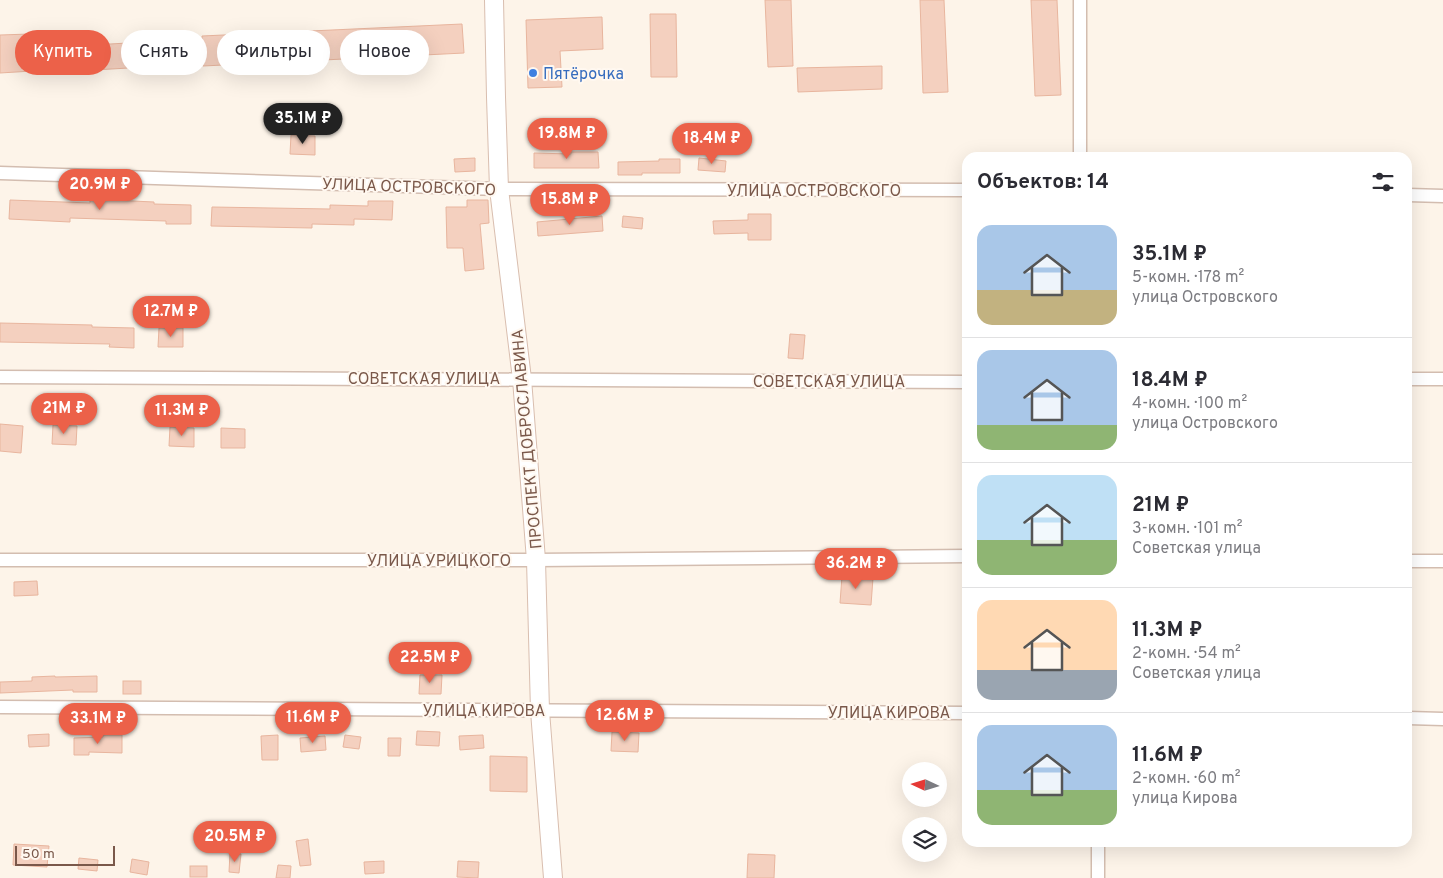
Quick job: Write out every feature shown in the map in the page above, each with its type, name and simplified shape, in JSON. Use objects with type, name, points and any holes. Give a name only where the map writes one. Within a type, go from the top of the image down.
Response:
[{"type":"street","name":"ПРОСПЕКТ ДОБРОСЛАВИНА","points":[[494,0],[500,189],[522,379],[536,560],[540,711],[553,878]]},
{"type":"street","points":[[1080,0],[1080,152]]},
{"type":"street","name":"УЛИЦА ОСТРОВСКОГО","points":[[0,173],[500,189],[962,190]]},
{"type":"street","points":[[1412,195],[1443,196]]},
{"type":"street","name":"СОВЕТСКАЯ УЛИЦА","points":[[0,376],[962,382]]},
{"type":"street","points":[[1412,379],[1443,379]]},
{"type":"street","name":"УЛИЦА УРИЦКОГО","points":[[0,560],[536,560],[962,556]]},
{"type":"street","points":[[1412,560],[1443,561]]},
{"type":"street","name":"УЛИЦА КИРОВА","points":[[0,707],[962,713]]},
{"type":"street","points":[[1412,718],[1443,719]]},
{"type":"street","points":[[1098,847],[1098,878]]},
{"type":"building","points":[[765,0],[791,0],[793,66],[768,67]]},
{"type":"building","points":[[920,0],[944,0],[948,92],[923,93]]},
{"type":"building","points":[[1031,0],[1057,0],[1061,95],[1035,96]]},
{"type":"building","points":[[650,14],[676,14],[677,77],[651,77]]},
{"type":"building","points":[[602,17],[603,49],[560,51],[562,87],[528,88],[526,20]]},
{"type":"building","points":[[462,24],[464,53],[429,55],[429,30],[340,30],[340,59],[330,60],[330,30]]},
{"type":"building","points":[[15,34],[15,72],[0,73],[0,35]]},
{"type":"building","points":[[217,35],[217,65],[207,66],[207,36]]},
{"type":"building","points":[[121,43],[121,68],[111,69],[111,44]]},
{"type":"building","points":[[882,66],[882,89],[798,92],[797,68]]},
{"type":"building","points":[[291,135],[315,136],[315,155],[290,154]]},
{"type":"building","points":[[571,152],[598,152],[599,168],[534,168],[534,153],[571,154]]},
{"type":"building","points":[[475,158],[475,171],[455,172],[454,159]]},
{"type":"building","points":[[699,158],[726,161],[725,172],[698,170]]},
{"type":"building","points":[[659,159],[680,159],[680,173],[618,175],[618,162],[659,161]]},
{"type":"building","points":[[90,199],[191,205],[191,224],[166,224],[166,221],[70,218],[70,222],[9,219],[10,200],[90,203]]},
{"type":"building","points":[[467,200],[488,200],[489,223],[480,224],[484,269],[465,271],[463,248],[447,248],[446,207],[467,207]]},
{"type":"building","points":[[368,201],[393,201],[392,220],[354,219],[354,225],[312,224],[312,228],[211,226],[212,207],[330,209],[330,205],[368,206]]},
{"type":"building","points":[[748,214],[771,214],[771,240],[748,240],[748,233],[714,234],[713,221],[748,220]]},
{"type":"building","points":[[602,216],[603,231],[538,236],[537,222]]},
{"type":"building","points":[[623,216],[643,218],[642,229],[622,227]]},
{"type":"building","points":[[0,323],[134,328],[134,348],[109,347],[110,344],[0,342]]},
{"type":"building","points":[[159,328],[183,328],[183,347],[158,347]]},
{"type":"building","points":[[790,334],[805,335],[803,359],[788,358]]},
{"type":"building","points":[[0,424],[23,426],[21,453],[0,451]]},
{"type":"building","points":[[53,425],[77,426],[76,445],[52,444]]},
{"type":"building","points":[[170,427],[194,428],[194,447],[169,446]]},
{"type":"building","points":[[221,428],[245,429],[245,448],[221,448]]},
{"type":"building","points":[[842,576],[873,578],[871,605],[840,603]]},
{"type":"building","points":[[37,581],[38,595],[14,596],[14,582]]},
{"type":"building","points":[[420,675],[442,675],[441,694],[419,694]]},
{"type":"building","points":[[97,676],[97,692],[73,692],[73,690],[0,693],[0,682],[32,681],[32,677]]},
{"type":"building","points":[[123,681],[141,681],[141,694],[123,694]]},
{"type":"building","points":[[417,731],[440,732],[439,746],[416,745]]},
{"type":"building","points":[[612,732],[639,733],[638,752],[611,751]]},
{"type":"building","points":[[49,734],[49,746],[29,747],[28,735]]},
{"type":"building","points":[[103,735],[122,735],[122,753],[89,752],[89,755],[74,755],[74,738],[103,737]]},
{"type":"building","points":[[278,735],[278,760],[262,760],[261,736]]},
{"type":"building","points":[[345,735],[361,737],[359,749],[343,747]]},
{"type":"building","points":[[483,735],[484,748],[460,750],[459,736]]},
{"type":"building","points":[[325,736],[326,750],[301,752],[300,738]]},
{"type":"building","points":[[388,738],[401,738],[400,756],[388,756]]},
{"type":"building","points":[[490,756],[527,757],[527,792],[490,791]]},
{"type":"building","points":[[308,839],[311,865],[300,866],[296,841]]},
{"type":"building","points":[[14,844],[49,846],[47,867],[13,865]]},
{"type":"building","points":[[230,853],[241,854],[239,873],[229,872]]},
{"type":"building","points":[[748,854],[775,855],[774,878],[747,878]]},
{"type":"building","points":[[79,858],[98,860],[97,871],[78,869]]},
{"type":"building","points":[[132,859],[149,862],[147,875],[130,872]]},
{"type":"building","points":[[384,861],[384,873],[365,874],[364,862]]},
{"type":"building","points":[[458,861],[479,862],[478,878],[457,877]]},
{"type":"building","points":[[278,865],[291,866],[290,878],[276,878]]},
{"type":"building","points":[[190,866],[207,866],[207,877],[190,877]]},
{"type":"place","name":"Пятёрочка","points":[[533,73]]}]
